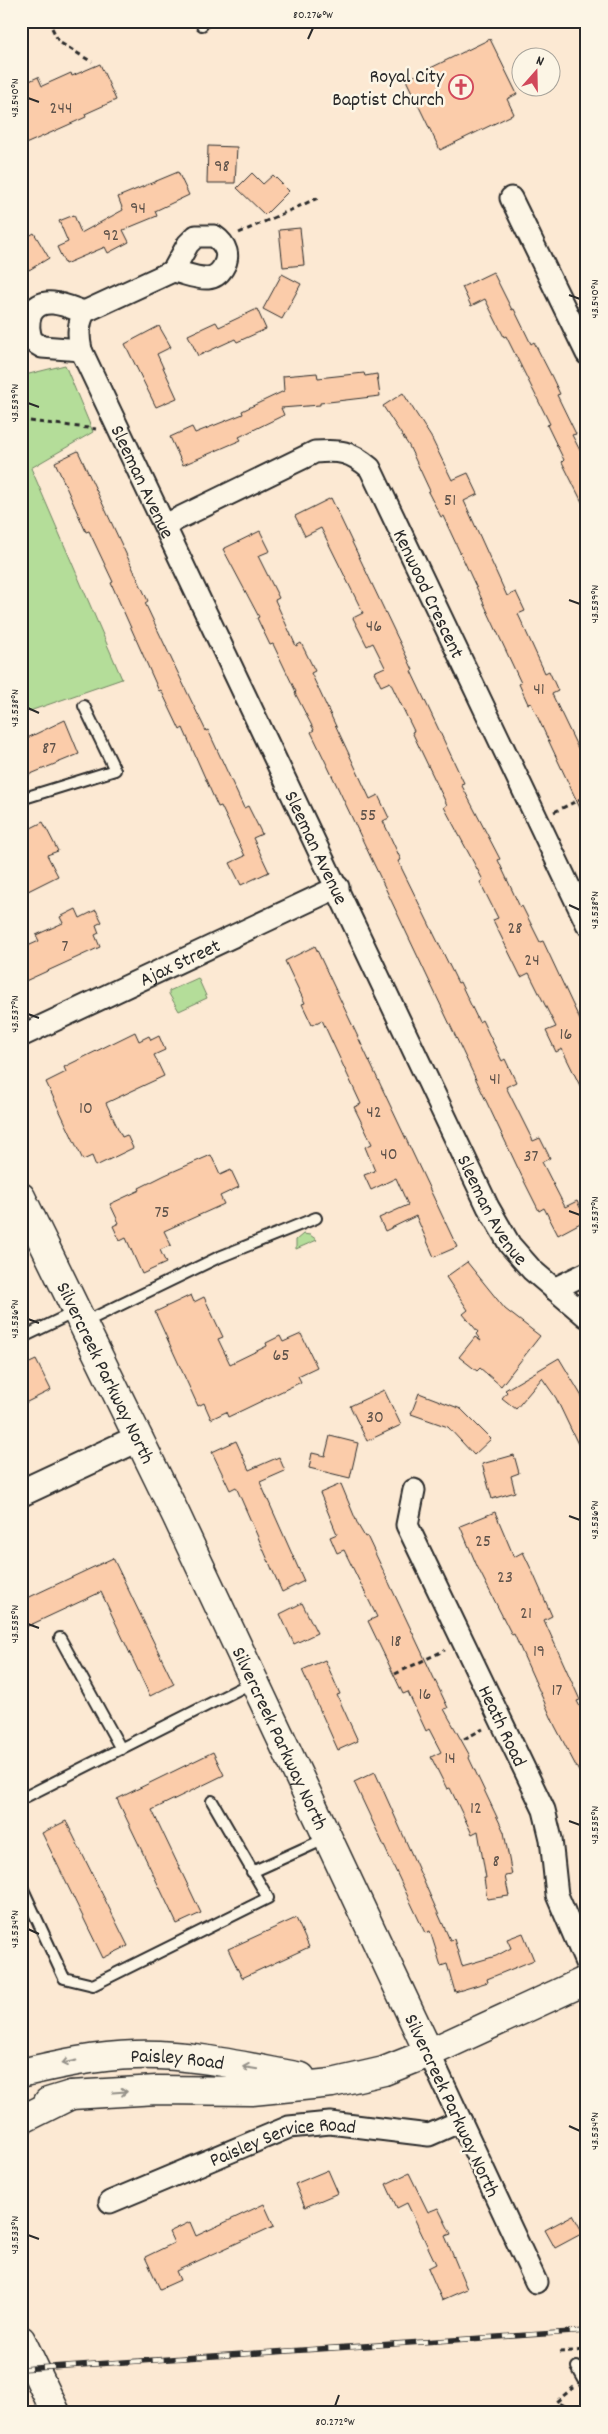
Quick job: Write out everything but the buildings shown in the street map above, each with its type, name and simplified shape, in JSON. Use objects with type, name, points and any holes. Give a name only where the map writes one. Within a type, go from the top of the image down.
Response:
[{"type":"main road","name":"Silvercreek Parkway North","points":[[21,1197],[81,1316],[429,2054]]},
{"type":"main road","name":"Paisley Road","points":[[21,2110],[71,2095],[157,2090],[252,2091],[332,2083],[384,2071],[429,2054],[587,1980]]},
{"type":"main road","name":"Paisley Road","points":[[21,2072],[76,2061],[136,2055],[191,2059],[332,2083]]},
{"type":"main road","points":[[21,2120],[71,2095]]},
{"type":"main road","points":[[21,2340],[56,2413]]},
{"type":"street","points":[[511,198],[587,354]]},
{"type":"street","points":[[81,350],[42,347],[32,341],[28,321],[32,310],[41,305],[53,303],[84,312],[173,271]]},
{"type":"street","name":"Sleeman Avenue","points":[[84,312],[78,336],[81,350],[338,887],[488,1207],[510,1245],[532,1270],[587,1317]]},
{"type":"street","name":"Kenwood Crescent","points":[[165,525],[315,452],[336,450],[355,456],[370,468],[587,924]]},
{"type":"street","name":"Ajax Street","points":[[21,1036],[338,887]]},
{"type":"street","points":[[554,1289],[587,1273]]},
{"type":"street","points":[[21,1493],[139,1438]]},
{"type":"street","name":"Heath Road","points":[[414,1490],[407,1525],[544,1810],[551,1839],[559,1902],[587,1965]]},
{"type":"street","name":"Silvercreek Parkway North","points":[[429,2054],[536,2282]]},
{"type":"street","name":"Paisley Service Road","points":[[110,2202],[289,2127],[330,2123],[429,2134],[461,2121]]},
{"type":"lane","points":[[21,799],[114,770],[84,706]]},
{"type":"lane","points":[[21,1338],[81,1316],[316,1218]]},
{"type":"lane","points":[[60,1638],[120,1749]]},
{"type":"lane","points":[[21,1799],[254,1682]]},
{"type":"lane","points":[[21,1885],[64,1978],[93,1985],[268,1898],[212,1801]]},
{"type":"lane","points":[[252,1872],[328,1838]]},
{"type":"lane","points":[[577,2367],[585,2382]]},
{"type":"path","points":[[52,28],[59,42],[92,62]]},
{"type":"path","points":[[239,233],[320,197]]},
{"type":"path","points":[[21,420],[96,429]]},
{"type":"path","points":[[538,820],[587,796]]},
{"type":"path","points":[[395,1674],[445,1650]]},
{"type":"path","points":[[464,1739],[483,1730]]},
{"type":"path","points":[[559,2352],[587,2350]]},
{"type":"path","points":[[585,2382],[556,2402],[566,2407],[587,2405]]},
{"type":"green space","points":[[65,365],[93,432],[31,468],[122,679],[21,714],[21,376]]},
{"type":"green space","points":[[198,978],[207,998],[179,1011],[169,991]]},
{"type":"green space","points":[[303,1234],[310,1235],[317,1240],[296,1249],[296,1240]]},
{"type":"railway","points":[[21,2369],[587,2331]]},
{"type":"place","name":"Royal City Baptist Church","points":[[461,87]]}]
